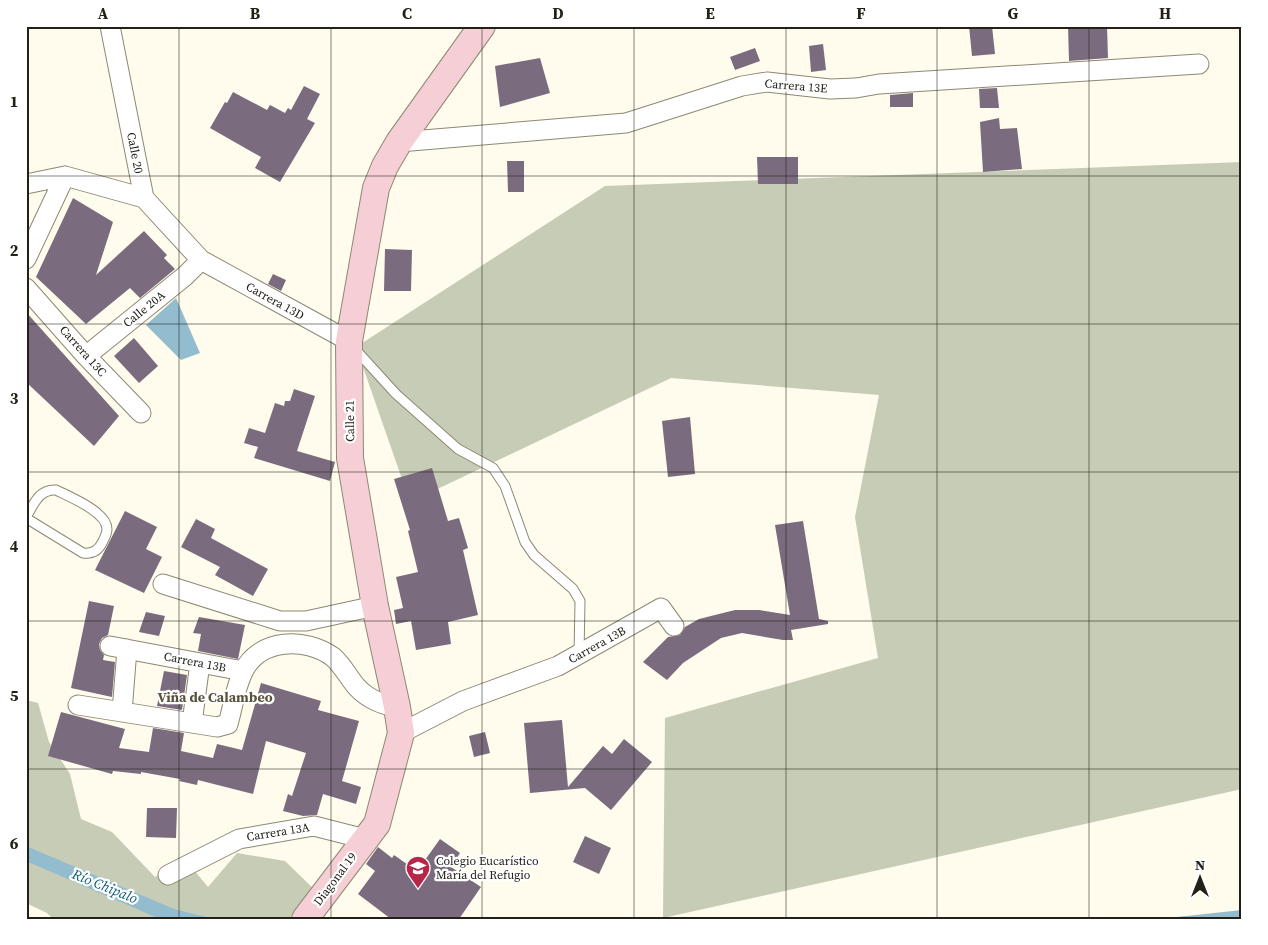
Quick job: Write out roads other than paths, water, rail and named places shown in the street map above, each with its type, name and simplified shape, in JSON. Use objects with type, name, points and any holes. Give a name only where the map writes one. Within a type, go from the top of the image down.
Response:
[{"type":"street","name":"Calle 20","points":[[110,26],[144,198]]},
{"type":"street","name":"Calle 21","points":[[365,839],[377,824],[401,734],[375,606],[350,458],[349,341],[376,188],[385,166],[399,142],[482,26]]},
{"type":"street","name":"Carrera 13E","points":[[399,142],[626,123],[742,86],[767,82],[830,89],[879,84],[1199,64]]},
{"type":"street","points":[[26,259],[65,176]]},
{"type":"street","points":[[26,184],[65,176],[144,198],[201,260]]},
{"type":"street","name":"Carrera 13D","points":[[201,260],[349,341]]},
{"type":"street","name":"Calle 20A","points":[[86,356],[186,276],[201,260]]},
{"type":"street","name":"Carrera 13C","points":[[26,288],[86,356],[141,413]]},
{"type":"street","points":[[164,584],[280,621],[306,621],[375,606]]},
{"type":"street","name":"Carrera 13B","points":[[401,734],[463,700],[558,666],[661,608],[674,626]]},
{"type":"street","name":"Carrera 13B","points":[[122,712],[118,648],[243,671],[253,659],[267,649],[284,643],[297,643],[324,652],[334,658],[362,693],[384,706],[397,707]]},
{"type":"street","points":[[192,723],[200,663]]},
{"type":"street","points":[[78,706],[217,727],[228,724],[243,671]]},
{"type":"street","name":"Carrera 13A","points":[[168,874],[239,839],[314,826],[365,839]]},
{"type":"street","name":"Diagonal 19","points":[[305,919],[365,839]]},
{"type":"lane","points":[[349,341],[375,373],[451,443],[458,449],[493,468],[505,486],[525,542],[534,555],[572,589],[580,601],[579,655]]},
{"type":"lane","points":[[49,490],[56,490],[100,514],[106,523],[107,532],[99,549],[91,553],[83,553],[26,518],[39,495],[49,490]]},
{"type":"water","points":[[176,298],[200,353],[181,360],[146,325]]},
{"type":"water","name":"Río Chipalo","points":[[26,846],[174,909],[214,919],[160,919],[26,861]]},
{"type":"water","points":[[1242,910],[1242,919],[1158,919]]},
{"type":"place","name":"Colegio Eucarístico María del Refugio","points":[[418,889]]},
{"type":"district","name":"Viña de Calambeo","points":[[215,697]]}]
